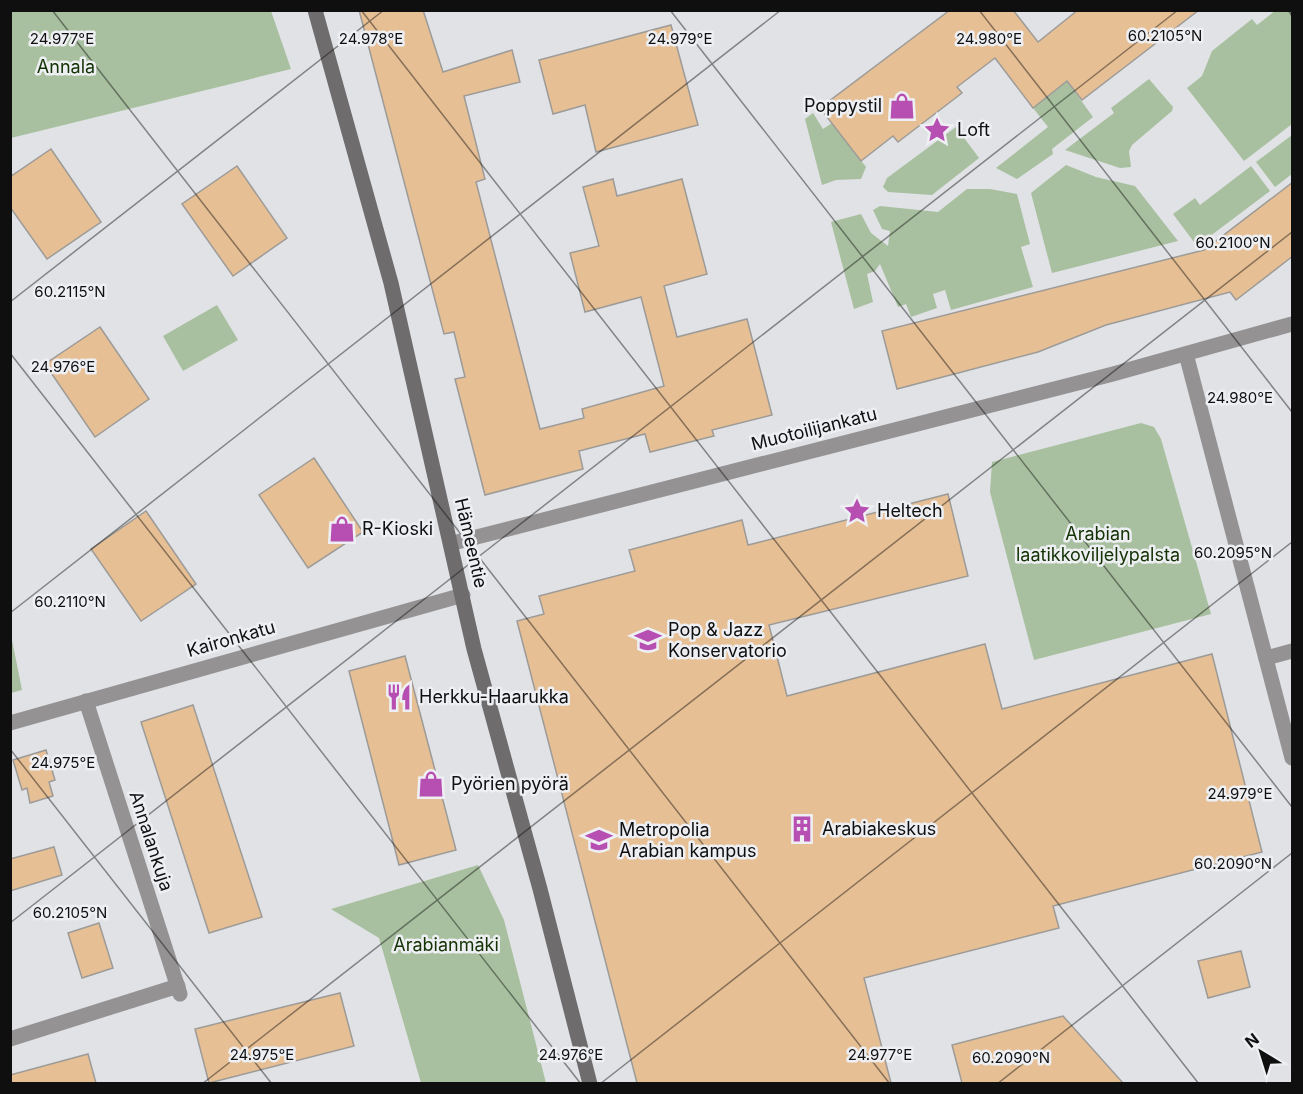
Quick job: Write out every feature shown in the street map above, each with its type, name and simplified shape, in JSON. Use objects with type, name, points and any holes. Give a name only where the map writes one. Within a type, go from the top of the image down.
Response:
[{"type":"main road","name":"Hämeentie","points":[[315,10],[391,283],[453,543],[474,649],[590,1083]]},
{"type":"street","name":"Muotoilijankatu","points":[[453,543],[1186,354],[1293,324]]},
{"type":"street","points":[[1186,354],[1293,758]]},
{"type":"street","name":"Kaironkatu","points":[[10,723],[463,595]]},
{"type":"street","points":[[1266,658],[1293,651]]},
{"type":"street","name":"Annalankuja","points":[[10,1039],[179,990],[86,701]]},
{"type":"green space","points":[[1276,10],[1292,11],[1292,124],[1244,161],[1187,88],[1202,76],[1212,51],[1252,19],[1257,25]]},
{"type":"green space","name":"Annala","points":[[10,11],[271,11],[291,69],[11,138]]},
{"type":"green space","points":[[1149,79],[1173,107],[1172,111],[1132,145],[1129,151],[1131,167],[1120,168],[1065,150],[1114,113],[1111,108]]},
{"type":"green space","points":[[1067,81],[1093,117],[1052,149],[1053,154],[1017,179],[996,168],[1048,127],[1033,108]]},
{"type":"green space","points":[[813,113],[823,129],[832,123],[866,167],[861,179],[836,180],[822,185],[805,119]]},
{"type":"green space","points":[[956,127],[979,158],[932,195],[888,192],[883,187],[887,178]]},
{"type":"green space","points":[[1292,135],[1292,174],[1275,187],[1256,162]]},
{"type":"green space","points":[[1066,165],[1096,177],[1135,186],[1178,241],[1052,273],[1031,193]]},
{"type":"green space","points":[[1251,166],[1270,191],[1197,246],[1173,214],[1195,198],[1200,205]]},
{"type":"green space","points":[[967,189],[990,189],[1017,194],[1030,244],[1021,247],[1033,287],[951,310],[945,290],[933,294],[937,308],[911,317],[906,304],[898,307],[880,264],[875,271],[867,274],[873,302],[854,309],[831,222],[861,214],[871,233],[888,246],[890,231],[882,229],[873,210],[880,206],[938,212]]},
{"type":"green space","points":[[217,305],[238,340],[183,371],[163,336]]},
{"type":"green space","name":"Arabian laatikkoviljelypalsta","points":[[1141,423],[1154,427],[1161,439],[1211,614],[1034,660],[990,492],[992,462]]},
{"type":"green space","points":[[11,635],[22,690],[10,693]]},
{"type":"green space","name":"Arabianmäki","points":[[478,865],[504,920],[546,1083],[421,1083],[379,938],[331,909]]},
{"type":"building","points":[[359,10],[423,10],[443,72],[512,50],[520,82],[464,96],[485,179],[476,182],[540,429],[584,418],[582,409],[664,386],[641,297],[585,312],[570,253],[599,246],[583,187],[613,179],[617,196],[682,179],[707,274],[664,286],[677,337],[747,319],[772,415],[712,430],[714,436],[650,452],[645,434],[579,451],[583,469],[485,495],[455,379],[465,377],[454,332],[444,334]]},
{"type":"building","points":[[950,10],[1013,10],[1038,42],[1078,10],[1199,10],[1082,100],[1067,81],[1033,108],[995,58],[957,87],[962,93],[898,142],[893,136],[861,161],[820,108]]},
{"type":"building","points":[[671,25],[698,125],[596,152],[585,105],[553,114],[539,60]]},
{"type":"building","points":[[51,149],[101,222],[47,259],[10,207],[10,177]]},
{"type":"building","points":[[237,166],[287,238],[233,276],[182,204]]},
{"type":"building","points":[[1293,182],[1293,256],[1236,300],[1230,292],[1106,325],[1038,352],[897,389],[882,331],[1204,250]]},
{"type":"building","points":[[100,327],[149,399],[95,437],[45,364]]},
{"type":"building","points":[[314,458],[363,532],[308,568],[259,495]]},
{"type":"building","name":"Arabiakeskus","points":[[948,494],[968,576],[769,625],[787,696],[985,644],[1002,709],[1212,654],[1262,852],[1053,906],[1059,928],[864,978],[891,1083],[637,1083],[517,621],[544,614],[539,596],[635,571],[629,550],[742,520],[748,545]]},
{"type":"building","points":[[146,511],[196,584],[141,621],[91,549]]},
{"type":"building","points":[[405,656],[456,850],[399,865],[349,671]]},
{"type":"building","points":[[193,705],[262,917],[209,933],[141,722]]},
{"type":"building","points":[[46,750],[55,780],[49,782],[53,796],[30,803],[27,788],[22,790],[13,760]]},
{"type":"building","points":[[54,847],[62,875],[10,891],[10,859]]},
{"type":"building","points":[[99,923],[113,968],[82,978],[68,933]]},
{"type":"building","points":[[1241,951],[1250,987],[1208,998],[1198,961]]},
{"type":"building","points":[[340,993],[354,1046],[209,1083],[195,1029]]},
{"type":"building","points":[[1063,1016],[1123,1083],[962,1083],[952,1045]]},
{"type":"building","points":[[88,1054],[96,1083],[10,1083],[10,1075]]},
{"type":"place","name":"Poppystil","points":[[902,106]]},
{"type":"place","name":"Loft","points":[[937,130]]},
{"type":"place","name":"Heltech","points":[[857,511]]},
{"type":"place","name":"R-Kioski","points":[[342,529]]},
{"type":"place","name":"Pop & Jazz Konservatorio","points":[[648,640]]},
{"type":"place","name":"Herkku-Haarukka","points":[[399,697]]},
{"type":"place","name":"Pyörien pyörä","points":[[431,784]]},
{"type":"place","name":"Arabiakeskus","points":[[802,829]]},
{"type":"place","name":"Metropolia Arabian kampus","points":[[599,840]]}]
